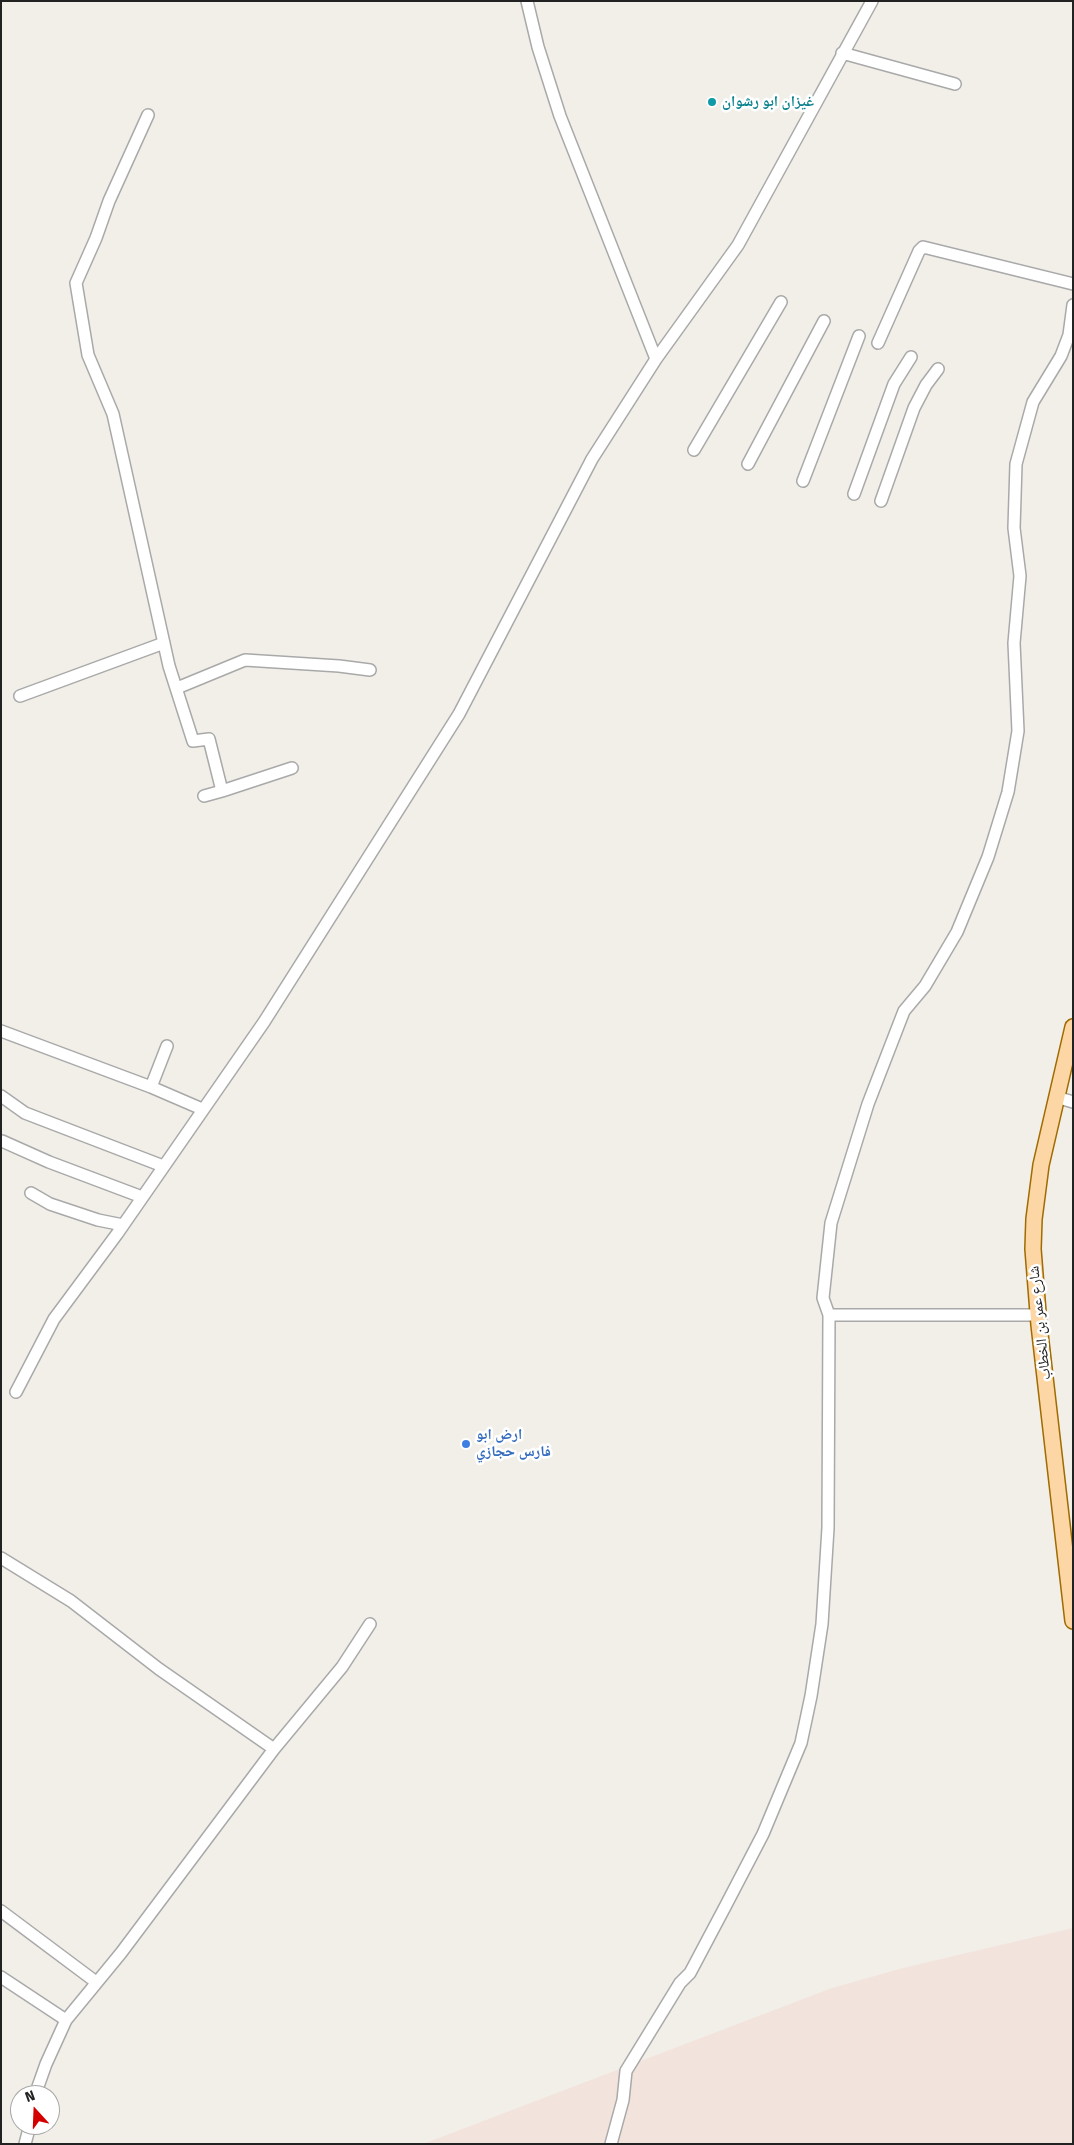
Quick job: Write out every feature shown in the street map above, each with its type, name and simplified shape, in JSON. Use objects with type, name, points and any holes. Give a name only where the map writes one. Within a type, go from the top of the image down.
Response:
[{"type":"main road","name":"شارع عمر بن الخطاب","points":[[1073,1027],[1041,1165],[1034,1219],[1033,1249],[1038,1315],[1073,1621]]},
{"type":"street","points":[[527,1],[538,47],[560,116],[656,359]]},
{"type":"street","points":[[16,1392],[54,1320],[264,1022],[459,714],[592,459],[656,359],[738,244],[872,1]]},
{"type":"street","points":[[842,53],[954,84]]},
{"type":"street","points":[[148,114],[109,201],[96,238],[76,283],[88,355],[113,414],[164,643],[193,741],[209,739],[222,791]]},
{"type":"street","points":[[878,343],[919,250],[923,247],[1073,284]]},
{"type":"street","points":[[694,450],[781,302]]},
{"type":"street","points":[[611,2144],[623,2100],[626,2071],[680,1983],[690,1973],[763,1834],[801,1744],[812,1696],[822,1624],[828,1528],[830,1315],[823,1298],[831,1223],[868,1104],[904,1011],[925,986],[957,932],[988,857],[1008,792],[1018,731],[1014,643],[1020,576],[1014,528],[1016,464],[1032,402],[1061,356],[1069,335],[1073,305]]},
{"type":"street","points":[[748,464],[824,321]]},
{"type":"street","points":[[803,481],[860,336]]},
{"type":"street","points":[[854,494],[894,384],[911,357]]},
{"type":"street","points":[[881,501],[914,408],[926,385],[938,370]]},
{"type":"street","points":[[20,696],[164,643]]},
{"type":"street","points":[[177,688],[245,660],[339,666],[370,670]]},
{"type":"street","points":[[204,796],[292,768]]},
{"type":"street","points":[[1,1030],[152,1087],[202,1110]]},
{"type":"street","points":[[152,1087],[167,1046]]},
{"type":"street","points":[[1,1096],[25,1113],[163,1166]]},
{"type":"street","points":[[1056,1097],[1073,1102]]},
{"type":"street","points":[[2,1141],[48,1162],[142,1197]]},
{"type":"street","points":[[31,1193],[50,1204],[98,1220],[123,1224]]},
{"type":"street","points":[[830,1315],[1038,1315]]},
{"type":"street","points":[[1,1558],[71,1601],[159,1669],[274,1749]]},
{"type":"street","points":[[39,2085],[66,2020],[132,1938],[274,1749],[342,1667],[370,1624]]},
{"type":"street","points":[[1,1911],[96,1982]]},
{"type":"street","points":[[1,1977],[66,2020]]},
{"type":"shaded area","points":[[1073,1928],[1073,2144],[423,2144],[832,1988],[903,1968]]},
{"type":"place","name":"غيزان ابو رشوان","points":[[712,102]]},
{"type":"place","name":"ارض ابو فارس حجازي","points":[[466,1444]]}]
